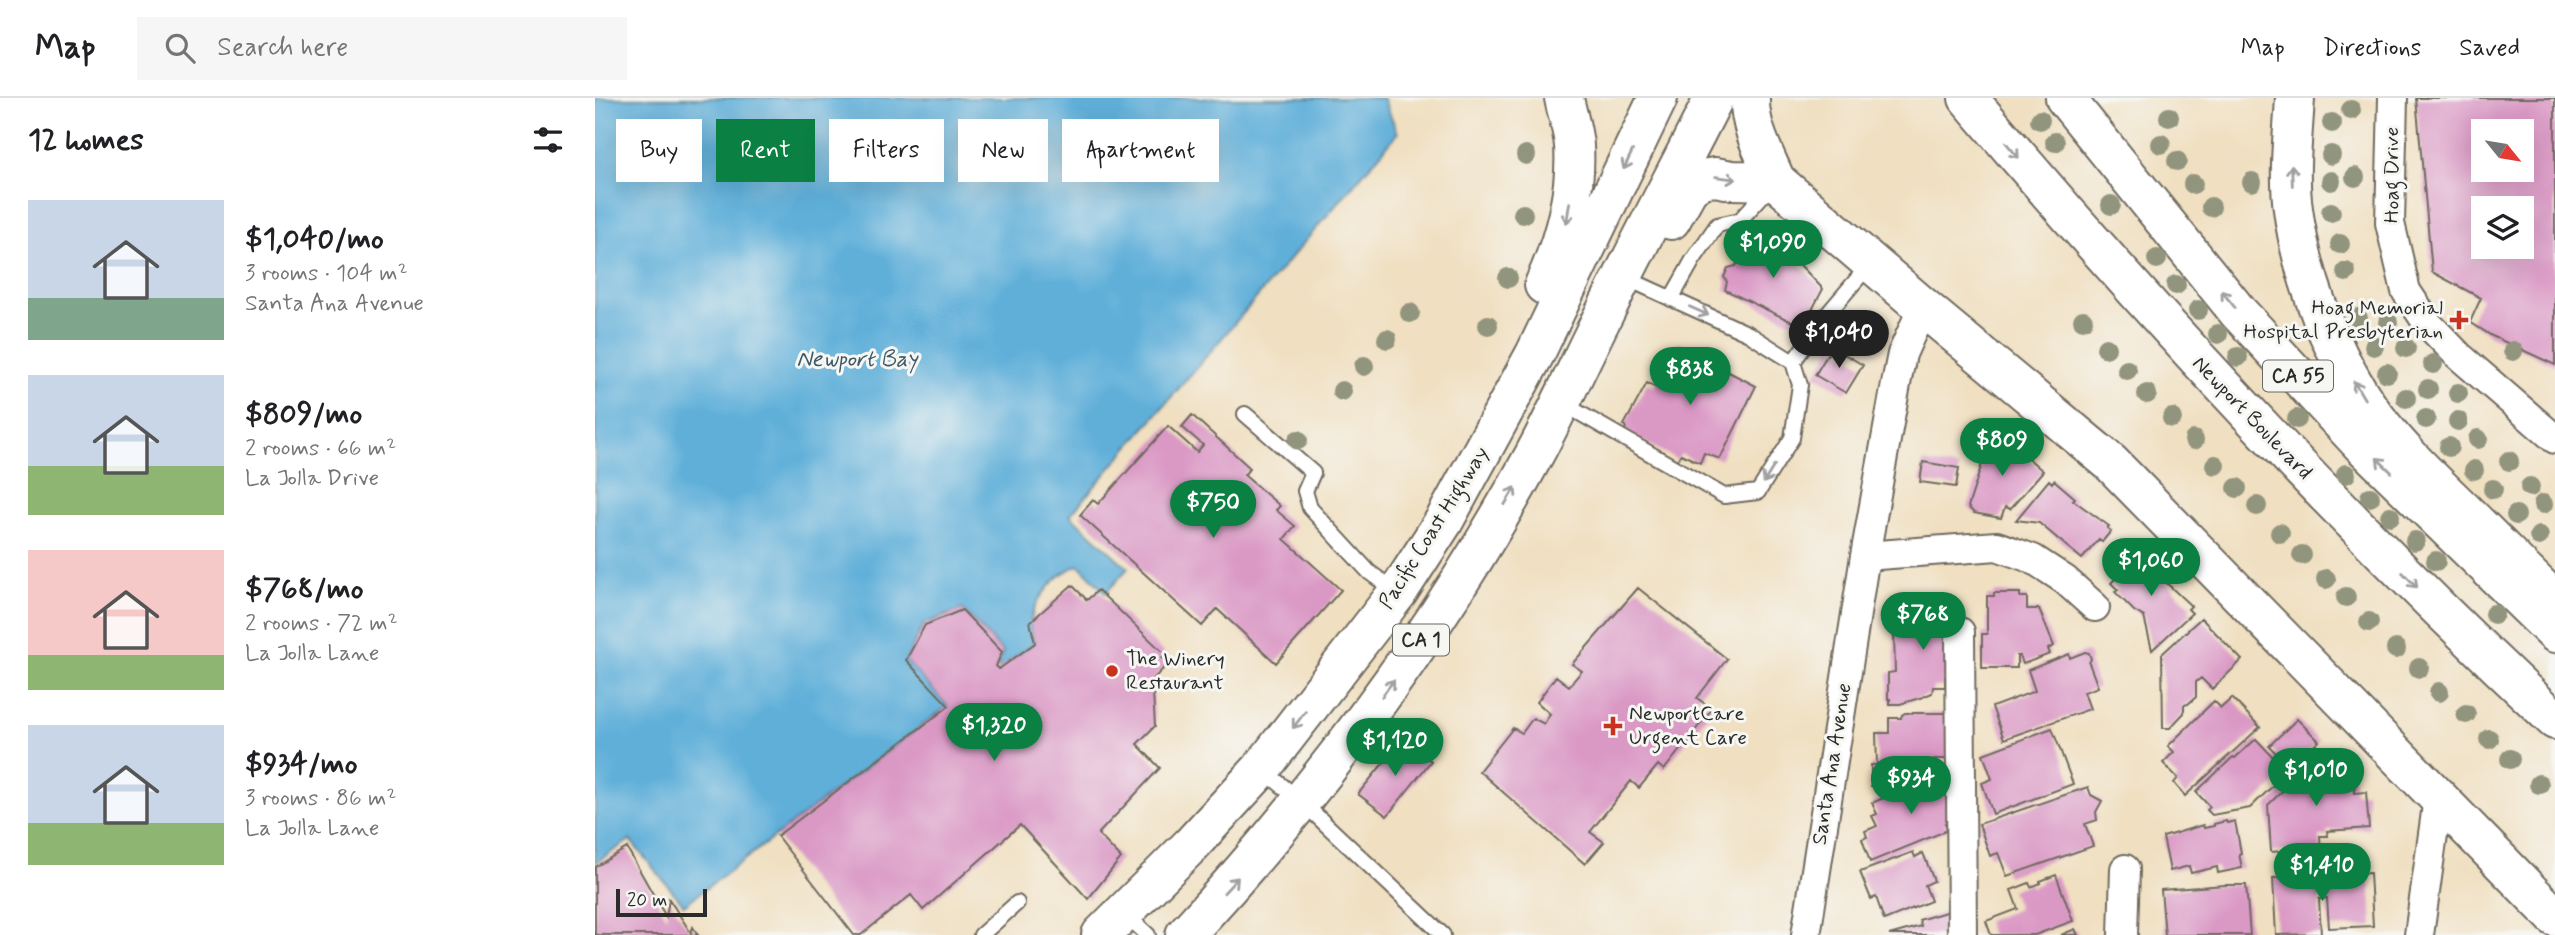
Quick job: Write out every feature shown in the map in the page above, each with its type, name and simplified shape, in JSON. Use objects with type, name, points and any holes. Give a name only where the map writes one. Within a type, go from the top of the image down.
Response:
[{"type":"main road","points":[[1477,463],[1493,398],[1552,265],[1567,221],[1574,170],[1574,145],[1564,98]]},
{"type":"main road","name":"Pacific Coast Highway","points":[[1124,928],[1261,769],[1398,593],[1477,463],[1535,354],[1658,98]]},
{"type":"main road","name":"CA 1","points":[[1185,935],[1255,859],[1302,802],[1368,716],[1452,593],[1533,458],[1714,98]]},
{"type":"main road","points":[[1750,98],[1751,115],[1759,142],[1776,181],[2111,463],[2555,917]]},
{"type":"main road","name":"Newport Boulevard","points":[[1968,98],[2071,220],[2225,391],[2472,642],[2555,720]]},
{"type":"main road","name":"CA 55","points":[[2065,98],[2238,312],[2363,446],[2555,633]]},
{"type":"main road","points":[[2295,98],[2291,161],[2293,209],[2306,270],[2322,317],[2345,367],[2374,414],[2422,470],[2555,601]]},
{"type":"main road","points":[[1605,311],[1637,283],[1689,188],[1703,179],[1715,177],[1776,181]]},
{"type":"street","name":"Hoag Drive","points":[[2393,98],[2390,223],[2406,291],[2428,324],[2458,355],[2555,439]]},
{"type":"street","name":"Santa Ana Avenue","points":[[1807,935],[1864,556],[1902,354],[1923,307]]},
{"type":"street","points":[[1864,556],[1997,546],[2033,559],[2065,580],[2095,607]]},
{"type":"street","points":[[1960,632],[1962,935]]},
{"type":"street","points":[[2419,935],[2438,798]]},
{"type":"street","points":[[2123,935],[2125,869]]},
{"type":"lane","points":[[1671,299],[1717,225],[1740,220],[1776,181]]},
{"type":"lane","points":[[1793,362],[1830,311],[1872,262]]},
{"type":"lane","points":[[1561,402],[1724,496],[1758,492],[1792,438],[1800,385],[1793,362],[1749,334],[1637,283]]},
{"type":"lane","points":[[1245,414],[1313,473],[1304,491],[1310,508],[1369,572],[1398,593]]},
{"type":"lane","points":[[1261,769],[1302,802],[1443,935]]},
{"type":"lane","points":[[981,935],[1017,903]]},
{"type":"water","name":"Newport Bay","points":[[595,98],[1383,98],[1398,133],[1070,515],[1128,568],[1106,593],[1079,565],[1063,573],[1042,595],[1033,612],[1031,626],[1035,643],[1000,668],[997,666],[1003,652],[962,609],[924,624],[906,660],[948,706],[684,905],[630,840],[595,863]]},
{"type":"building","points":[[2416,98],[2555,98],[2555,365],[2492,336],[2470,322],[2481,298],[2432,272]]},
{"type":"building","points":[[1753,232],[1785,249],[1823,289],[1803,327],[1725,290],[1727,282],[1724,277],[1728,268],[1736,266],[1740,257],[1735,255],[1743,239],[1748,241]]},
{"type":"building","points":[[1676,345],[1756,386],[1720,459],[1704,453],[1700,463],[1681,454],[1677,460],[1625,431],[1624,425],[1647,383],[1655,387],[1658,379],[1654,371],[1655,365],[1668,357]]},
{"type":"building","points":[[1832,347],[1863,365],[1846,393],[1815,375]]},
{"type":"building","points":[[1192,415],[1250,468],[1244,475],[1280,506],[1276,510],[1295,526],[1284,539],[1341,590],[1276,663],[1217,609],[1202,626],[1080,515],[1093,500],[1098,504],[1168,426],[1197,452],[1203,445],[1182,427]]},
{"type":"building","points":[[1999,433],[2043,471],[2010,509],[2005,507],[2001,518],[1974,513],[1968,507],[1991,436]]},
{"type":"building","points":[[1923,462],[1959,468],[1956,487],[1920,482]]},
{"type":"building","points":[[2049,480],[2052,483],[2054,480],[2075,498],[2073,500],[2109,526],[2107,528],[2111,531],[2102,542],[2099,539],[2082,559],[2039,523],[2016,520]]},
{"type":"building","points":[[2134,553],[2139,558],[2142,554],[2162,575],[2160,577],[2191,606],[2188,609],[2192,613],[2152,650],[2144,617],[2115,592],[2118,590],[2111,583],[2128,566],[2125,562]]},
{"type":"building","points":[[1072,585],[1087,600],[1098,590],[1165,654],[1162,658],[1168,664],[1154,678],[1159,684],[1153,692],[1155,726],[1137,744],[1160,768],[1098,834],[1121,858],[1088,899],[1020,825],[923,910],[911,895],[861,935],[854,935],[777,836],[949,706],[906,660],[925,625],[962,610],[1002,652],[996,666],[999,669],[1035,643],[1030,622]]},
{"type":"building","name":"NewportCare Urgent Care","points":[[1638,588],[1727,659],[1697,698],[1712,709],[1664,770],[1658,765],[1639,788],[1631,781],[1590,832],[1604,842],[1585,864],[1479,771],[1513,728],[1522,733],[1533,718],[1544,724],[1550,714],[1537,702],[1556,676],[1569,686],[1582,671],[1572,664]]},
{"type":"building","points":[[1994,593],[2020,593],[2020,597],[2027,597],[2027,609],[2039,609],[2054,646],[2048,649],[2050,654],[2023,664],[2020,656],[2017,656],[2017,668],[1982,668],[1982,634],[1987,634],[1987,596],[1994,596]]},
{"type":"building","points":[[1953,598],[1954,677],[1945,677],[1945,687],[1933,687],[1932,693],[1923,697],[1890,704],[1888,673],[1895,672],[1894,632],[1907,632],[1907,613],[1914,606],[1920,606],[1920,599]]},
{"type":"building","points":[[2201,618],[2242,660],[2212,689],[2201,678],[2196,682],[2196,697],[2184,705],[2184,713],[2170,728],[2163,728],[2162,654]]},
{"type":"building","points":[[2089,653],[2089,663],[2098,687],[2084,692],[2090,709],[2004,739],[1992,707],[2035,691],[2028,670],[2069,654],[2070,658]]},
{"type":"building","points":[[2232,698],[2260,727],[2185,796],[2174,783],[2178,778],[2163,763],[2174,752],[2168,746],[2214,701],[2221,708]]},
{"type":"building","points":[[1905,713],[1954,713],[1950,759],[1934,759],[1934,766],[1889,786],[1871,786],[1871,765],[1877,765],[1876,733],[1889,733],[1889,718],[1901,718]]},
{"type":"building","points":[[2297,719],[2319,741],[2250,808],[2212,815],[2207,810],[2210,807],[2196,792],[2256,739],[2273,757],[2277,754],[2269,746]]},
{"type":"building","points":[[2052,728],[2073,784],[1993,814],[1982,783],[1992,779],[1983,754]]},
{"type":"building","points":[[1403,739],[1431,761],[1387,816],[1358,794]]},
{"type":"building","points":[[2326,749],[2341,764],[2330,774],[2353,772],[2355,793],[2366,792],[2369,828],[2327,831],[2328,836],[2320,836],[2321,852],[2271,852],[2268,805]]},
{"type":"building","points":[[1949,769],[1955,819],[1945,823],[1948,830],[1870,862],[1862,839],[1867,837],[1865,831],[1877,826],[1872,816],[1877,814],[1872,803]]},
{"type":"building","points":[[2088,787],[2091,795],[2102,801],[2096,812],[2097,820],[2085,824],[2093,846],[2007,876],[1998,853],[1990,856],[1979,824]]},
{"type":"building","points":[[2235,821],[2242,868],[2218,873],[2217,867],[2191,873],[2189,866],[2170,871],[2163,837]]},
{"type":"building","points":[[627,848],[666,917],[669,899],[691,933],[693,927],[698,935],[595,935],[595,867]]},
{"type":"building","points":[[1913,852],[1915,857],[1923,853],[1934,881],[1925,885],[1931,901],[1884,920],[1876,897],[1871,899],[1860,872]]},
{"type":"building","points":[[2370,873],[2373,926],[2329,928],[2327,898],[2319,899],[2321,934],[2276,935],[2273,878]]},
{"type":"building","points":[[2056,875],[2073,921],[2035,935],[1991,935],[1986,921],[2018,909],[2011,890],[2029,883],[2031,887]]},
{"type":"building","points":[[2246,885],[2250,935],[2165,935],[2161,890]]},
{"type":"building","points":[[1949,911],[1955,935],[1889,935],[1921,926],[1919,920]]},
{"type":"building","points":[[2075,929],[2078,935],[2061,935]]},
{"type":"place","name":"Hoag Memorial Hospital Presbyterian","points":[[2459,320]]},
{"type":"place","name":"The Winery Restaurant","points":[[1112,671]]},
{"type":"place","name":"NewportCare Urgent Care","points":[[1613,726]]}]
